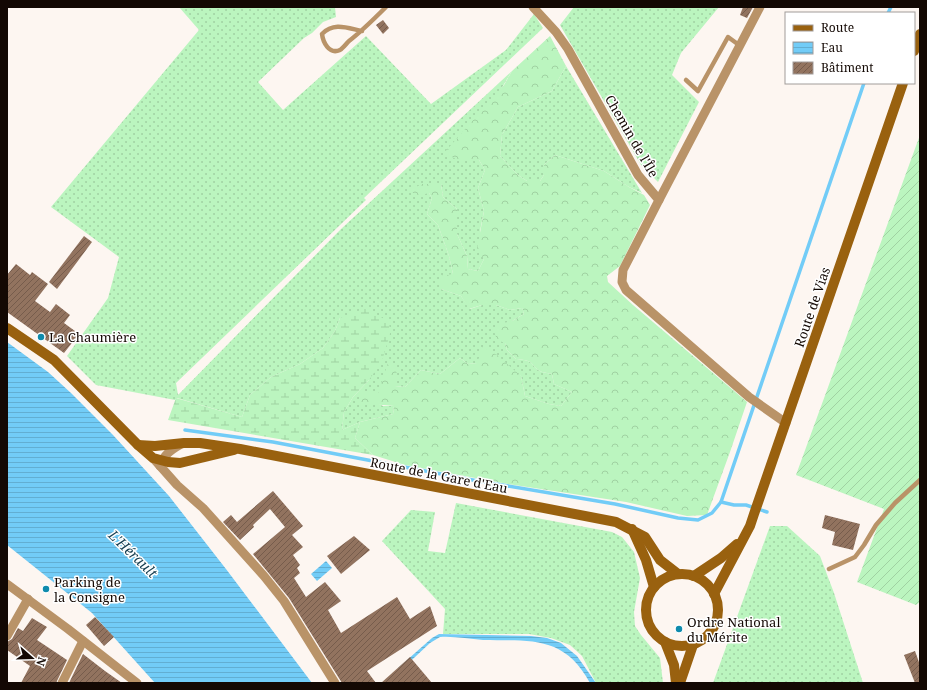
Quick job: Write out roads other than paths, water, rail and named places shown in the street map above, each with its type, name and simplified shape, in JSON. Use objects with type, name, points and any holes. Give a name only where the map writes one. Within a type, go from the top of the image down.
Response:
[{"type":"main road","points":[[915,49],[920,34]]},
{"type":"main road","name":"Route de Vias","points":[[714,594],[754,514],[903,84]]},
{"type":"main road","points":[[7,328],[54,360],[138,445],[158,461]]},
{"type":"main road","name":"Route de la Gare d'Eau","points":[[138,445],[155,446],[200,443],[240,449],[616,522],[645,537],[660,560],[678,574]]},
{"type":"main road","name":"Route de la Gare d'Eau","points":[[158,461],[180,463],[240,449]]},
{"type":"main road","points":[[632,529],[646,560],[654,587]]},
{"type":"main road","name":"Route de Vias","points":[[694,576],[721,558],[743,538]]},
{"type":"main road","points":[[665,642],[679,646],[692,645],[703,640],[715,624],[718,609],[714,594],[705,583],[694,576],[678,574],[663,580],[654,587],[648,598],[647,615],[652,630],[665,642],[674,665],[676,683]]},
{"type":"main road","points":[[680,683],[692,645]]},
{"type":"street","name":"Chemin de l'Île","points":[[534,7],[556,32],[568,49],[638,175],[659,200]]},
{"type":"street","points":[[760,7],[623,270],[622,282],[626,290],[749,397],[786,423]]},
{"type":"street","points":[[184,443],[170,450],[158,461],[177,485],[203,508],[264,576],[284,601],[335,683]]},
{"type":"street","points":[[7,584],[83,640],[137,683]]},
{"type":"street","points":[[7,636],[28,599]]},
{"type":"street","points":[[62,683],[83,640]]},
{"type":"lane","points":[[362,31],[340,26],[328,28],[322,34],[323,41],[326,47],[332,50],[340,50],[362,31],[386,7]]},
{"type":"lane","points":[[686,80],[698,91],[728,37],[740,45]]},
{"type":"lane","points":[[829,569],[855,557],[876,525],[895,503],[920,480]]},
{"type":"water","name":"L'Hérault","points":[[7,342],[48,372],[71,393],[113,435],[169,496],[312,683],[155,683],[92,613],[7,545]]},
{"type":"water","points":[[326,561],[332,568],[317,581],[311,574]]},
{"type":"water","points":[[439,634],[531,636],[547,638],[561,643],[577,656],[596,683],[590,683],[580,667],[569,656],[557,649],[545,644],[516,640],[483,640],[440,637],[430,643],[400,671],[398,668],[432,638]]},
{"type":"waterway","points":[[888,12],[891,7]]},
{"type":"waterway","points":[[185,430],[273,442],[478,481],[615,504],[678,518],[698,520],[712,513],[721,502],[864,84]]},
{"type":"waterway","points":[[721,502],[734,505],[746,505],[767,512]]},
{"type":"place","name":"La Chaumière","points":[[41,337]]},
{"type":"place","name":"Parking de la Consigne","points":[[46,589]]},
{"type":"place","name":"Ordre National du Mérite","points":[[679,629]]}]
